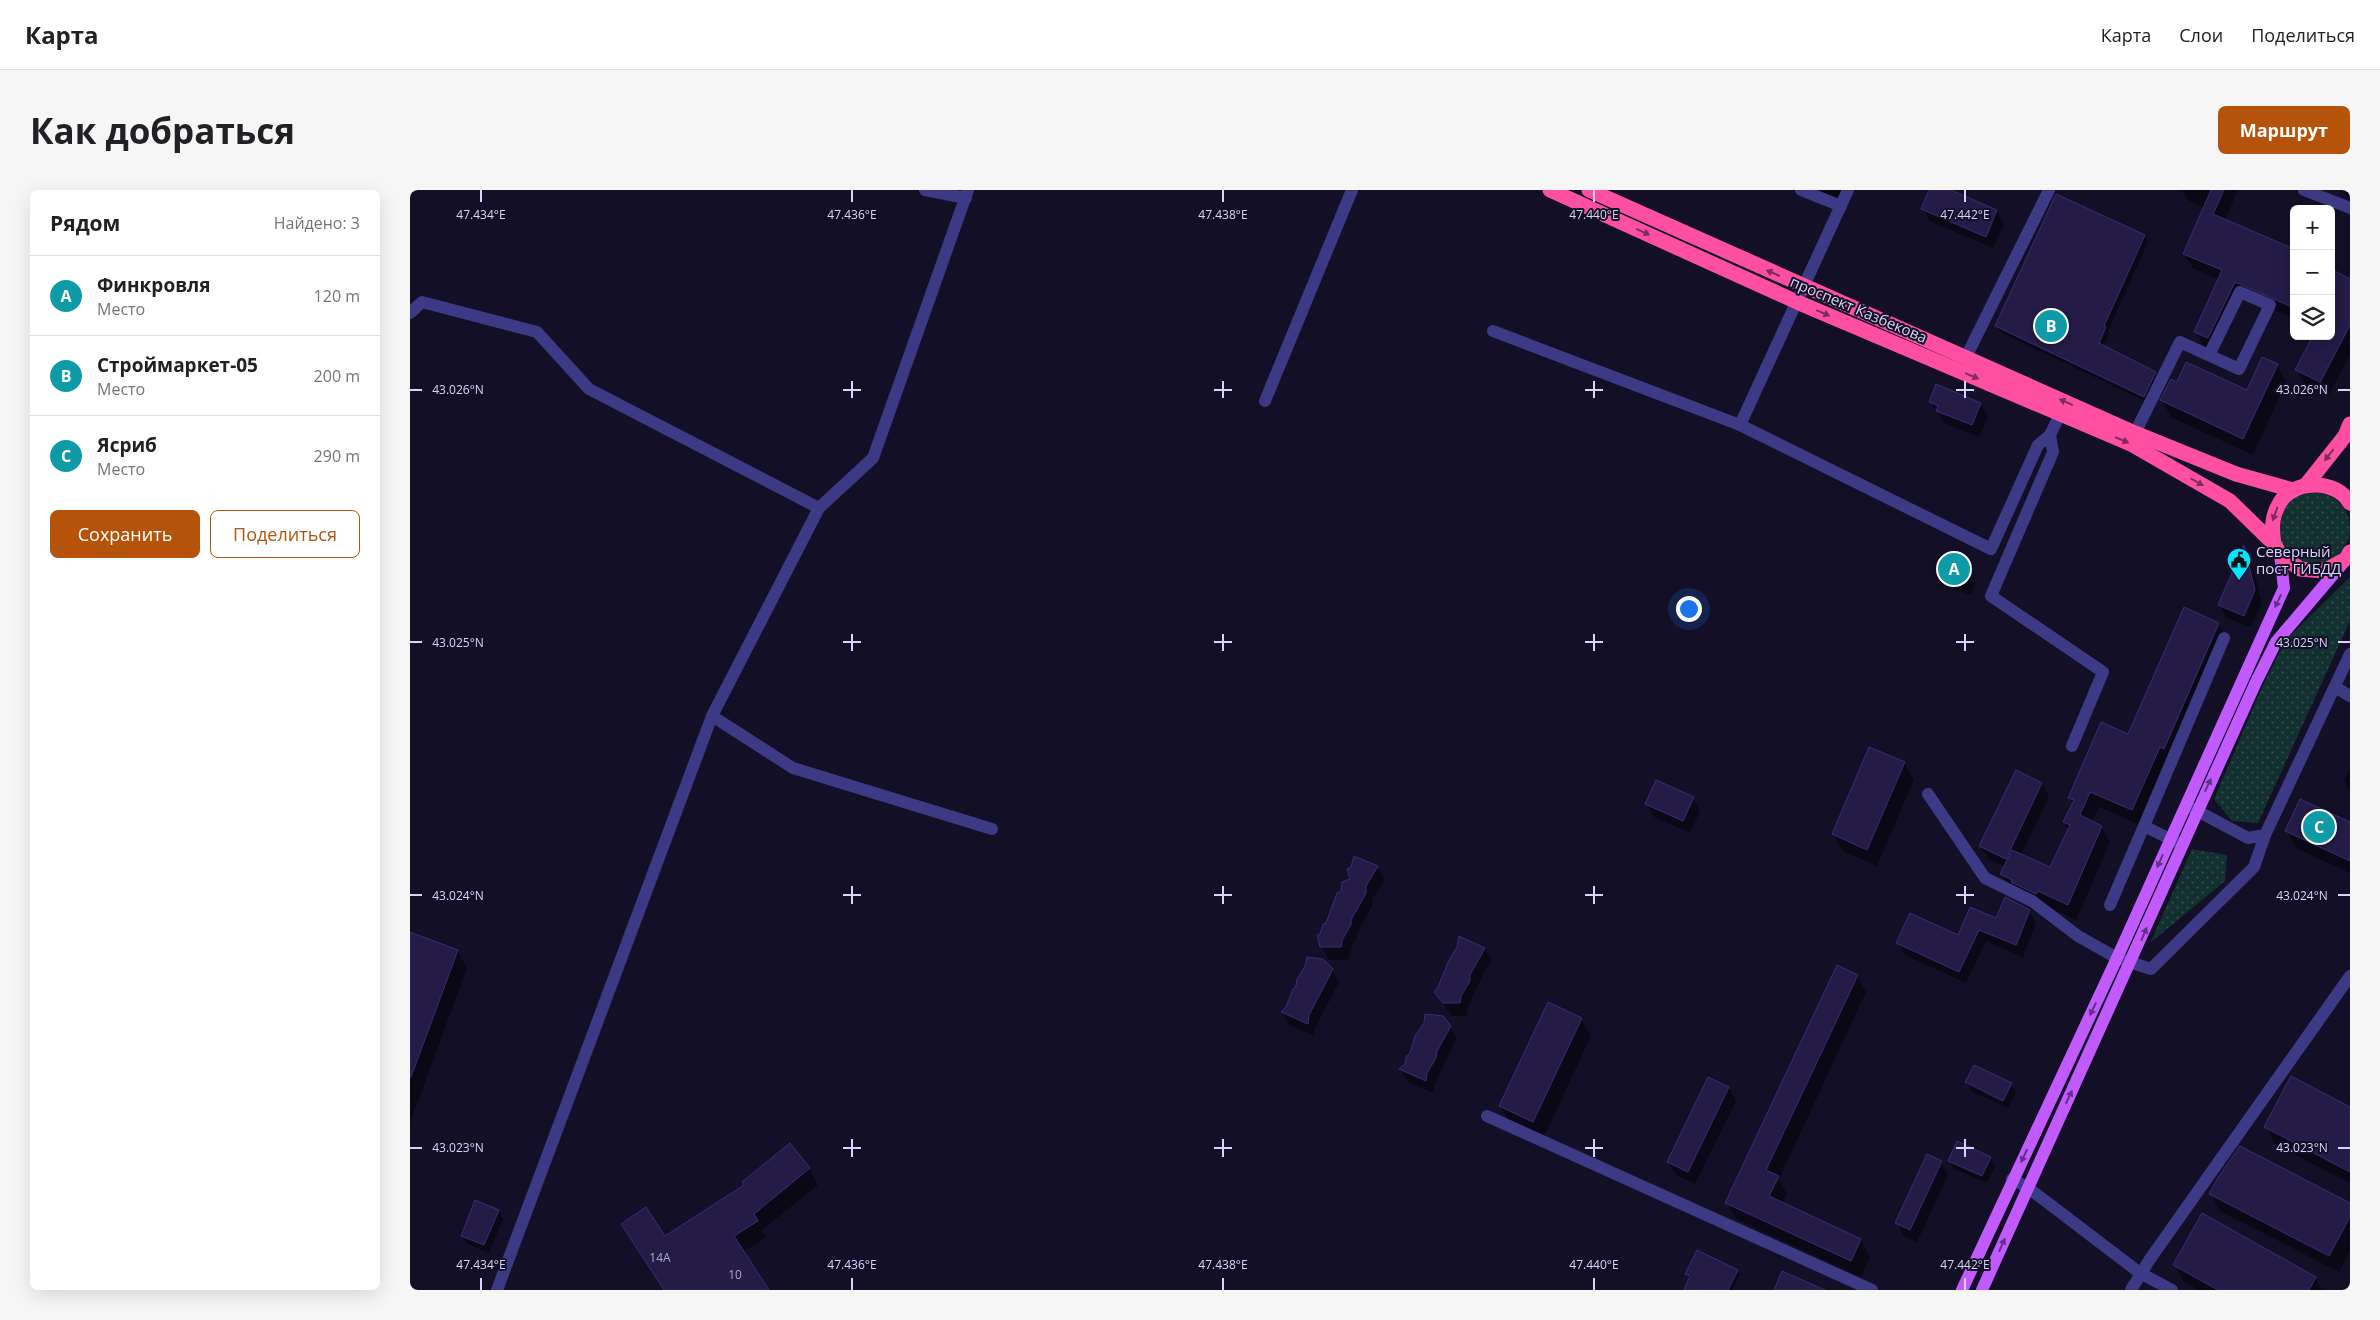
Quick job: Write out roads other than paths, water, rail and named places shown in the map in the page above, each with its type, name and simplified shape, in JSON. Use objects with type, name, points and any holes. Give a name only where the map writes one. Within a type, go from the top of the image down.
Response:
[{"type":"highway","name":"проспект Казбекова","points":[[1550,190],[1797,302],[2060,414],[2157,450]]},
{"type":"highway","name":"проспект Казбекова","points":[[1589,190],[2135,433],[2157,450]]},
{"type":"highway","points":[[2277,549],[2271,524],[2278,504],[2300,487],[2345,436],[2350,424]]},
{"type":"highway","points":[[2157,450],[2236,474],[2300,487],[2328,486],[2347,498],[2350,504]]},
{"type":"highway","points":[[2157,450],[2230,501],[2277,549],[2300,569],[2324,571],[2348,556]]},
{"type":"main road","points":[[1982,1290],[2182,845],[2191,807],[2284,588],[2277,549]]},
{"type":"main road","points":[[1962,1290],[2170,840],[2191,807],[2276,642],[2348,556]]},
{"type":"lane","points":[[497,1290],[712,716],[819,508],[873,458],[967,194],[925,190]]},
{"type":"lane","points":[[1265,401],[1352,190]]},
{"type":"lane","points":[[1801,190],[1841,206]]},
{"type":"lane","points":[[1740,425],[1848,190]]},
{"type":"lane","points":[[1966,357],[2049,190]]},
{"type":"lane","points":[[2304,190],[2350,208]]},
{"type":"lane","points":[[2135,433],[2180,342],[2239,369],[2270,305],[2240,292],[2209,355]]},
{"type":"lane","points":[[410,313],[422,302],[536,332],[589,388],[819,508]]},
{"type":"lane","points":[[1493,331],[1740,425],[1991,548],[2038,445],[2050,434],[2060,414]]},
{"type":"lane","points":[[2050,434],[2052,452],[1991,596],[2103,672],[2072,746]]},
{"type":"lane","points":[[2110,904],[2224,638]]},
{"type":"lane","points":[[1928,794],[1985,878],[2032,901],[2078,936],[2116,958],[2130,964],[2151,969],[2254,867],[2264,835],[2350,654]]},
{"type":"lane","points":[[2335,687],[2350,696]]},
{"type":"lane","points":[[712,716],[793,768],[992,829]]},
{"type":"lane","points":[[2191,807],[2248,838],[2264,835]]},
{"type":"lane","points":[[2144,826],[2182,845]]},
{"type":"lane","points":[[2131,1290],[2140,1273],[2350,976]]},
{"type":"lane","points":[[1487,1116],[1872,1290]]},
{"type":"lane","points":[[2012,1179],[2028,1187],[2140,1273],[2172,1290]]},
{"type":"place","name":"Строймаркет-05","points":[[2051,326]]},
{"type":"place","name":"Финкровля","points":[[1954,569]]},
{"type":"place","name":"Северный пост ГИБДД","points":[[2239,581]]},
{"type":"place","name":"Ясриб","points":[[2319,827]]}]
